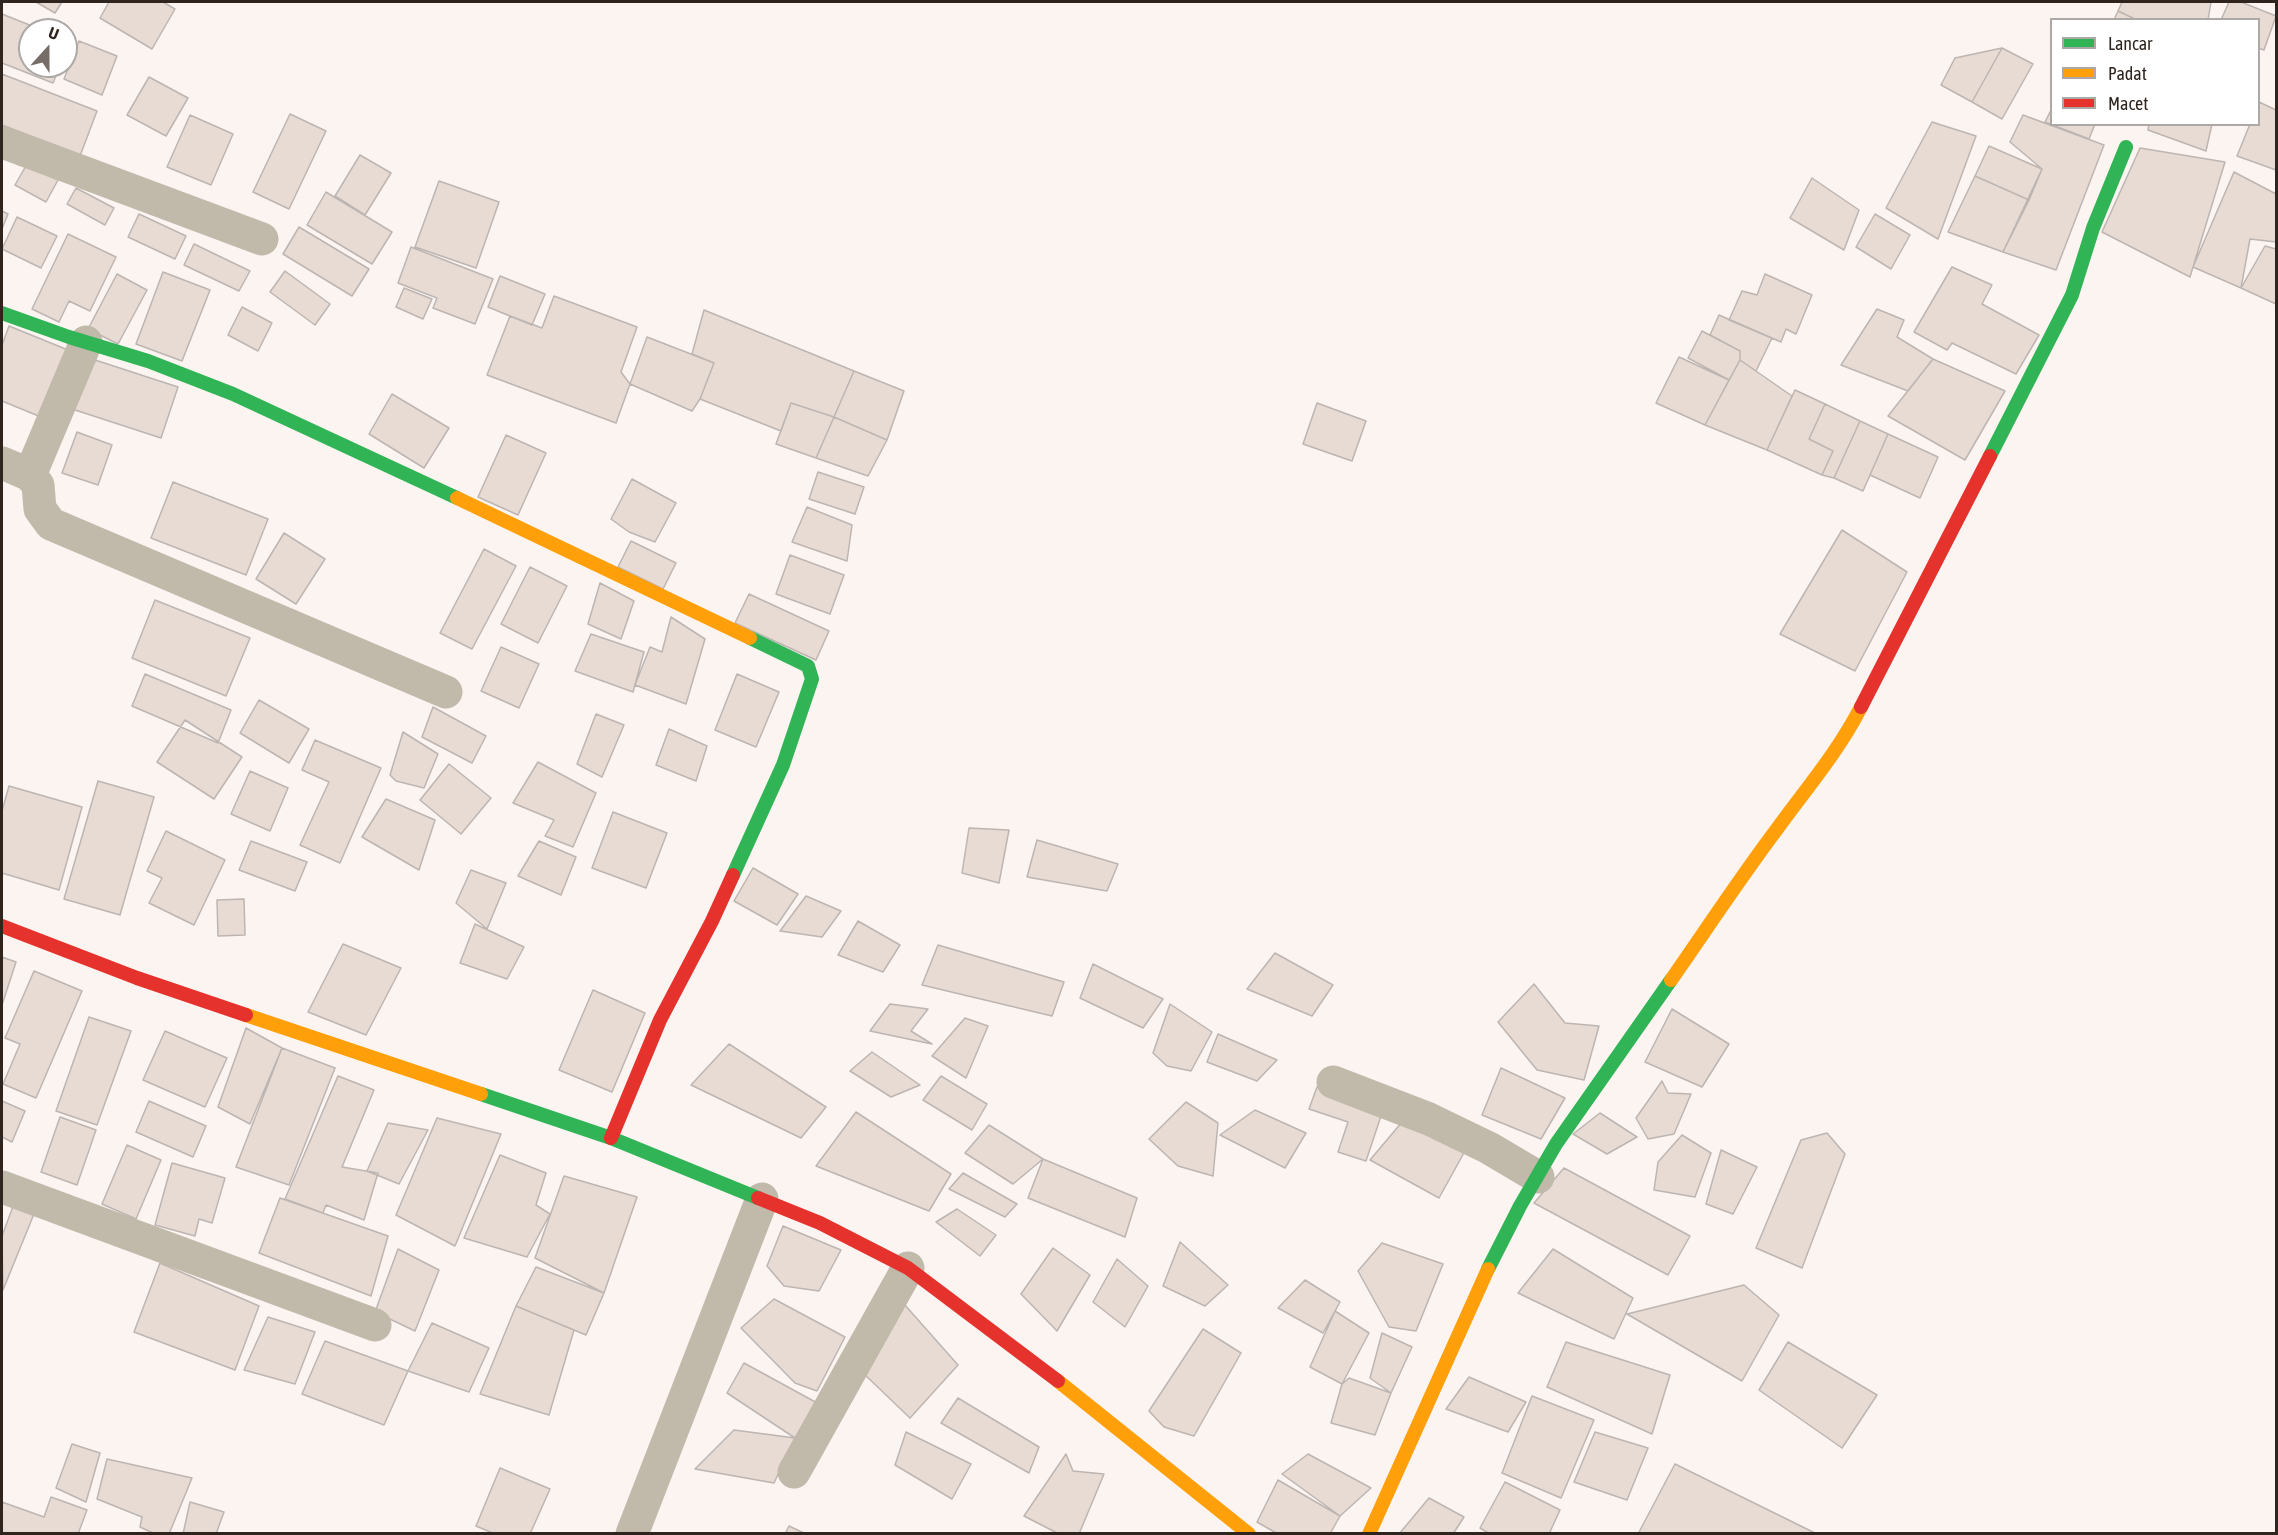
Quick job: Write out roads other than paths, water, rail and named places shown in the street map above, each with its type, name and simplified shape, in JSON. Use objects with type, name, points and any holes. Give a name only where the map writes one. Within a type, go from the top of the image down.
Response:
[{"type":"street","points":[[2,142],[262,239]]},
{"type":"street","points":[[1370,1533],[1478,1289],[1556,1144],[1776,828],[1820,773],[1848,732],[2072,295],[2093,228],[2126,147]]},
{"type":"street","points":[[2,313],[148,361],[233,394],[395,468],[808,666],[812,679],[783,765],[712,921],[660,1020],[611,1138]]},
{"type":"street","points":[[86,342],[16,469],[38,485],[40,509],[51,524],[446,692]]},
{"type":"street","points":[[2,926],[137,978],[611,1138],[820,1223],[908,1268],[1068,1389],[1249,1533]]},
{"type":"street","points":[[1333,1082],[1429,1119],[1489,1148],[1538,1177]]},
{"type":"street","points":[[2,1187],[375,1325]]},
{"type":"street","points":[[632,1533],[762,1199]]},
{"type":"street","points":[[794,1472],[908,1268]]}]
